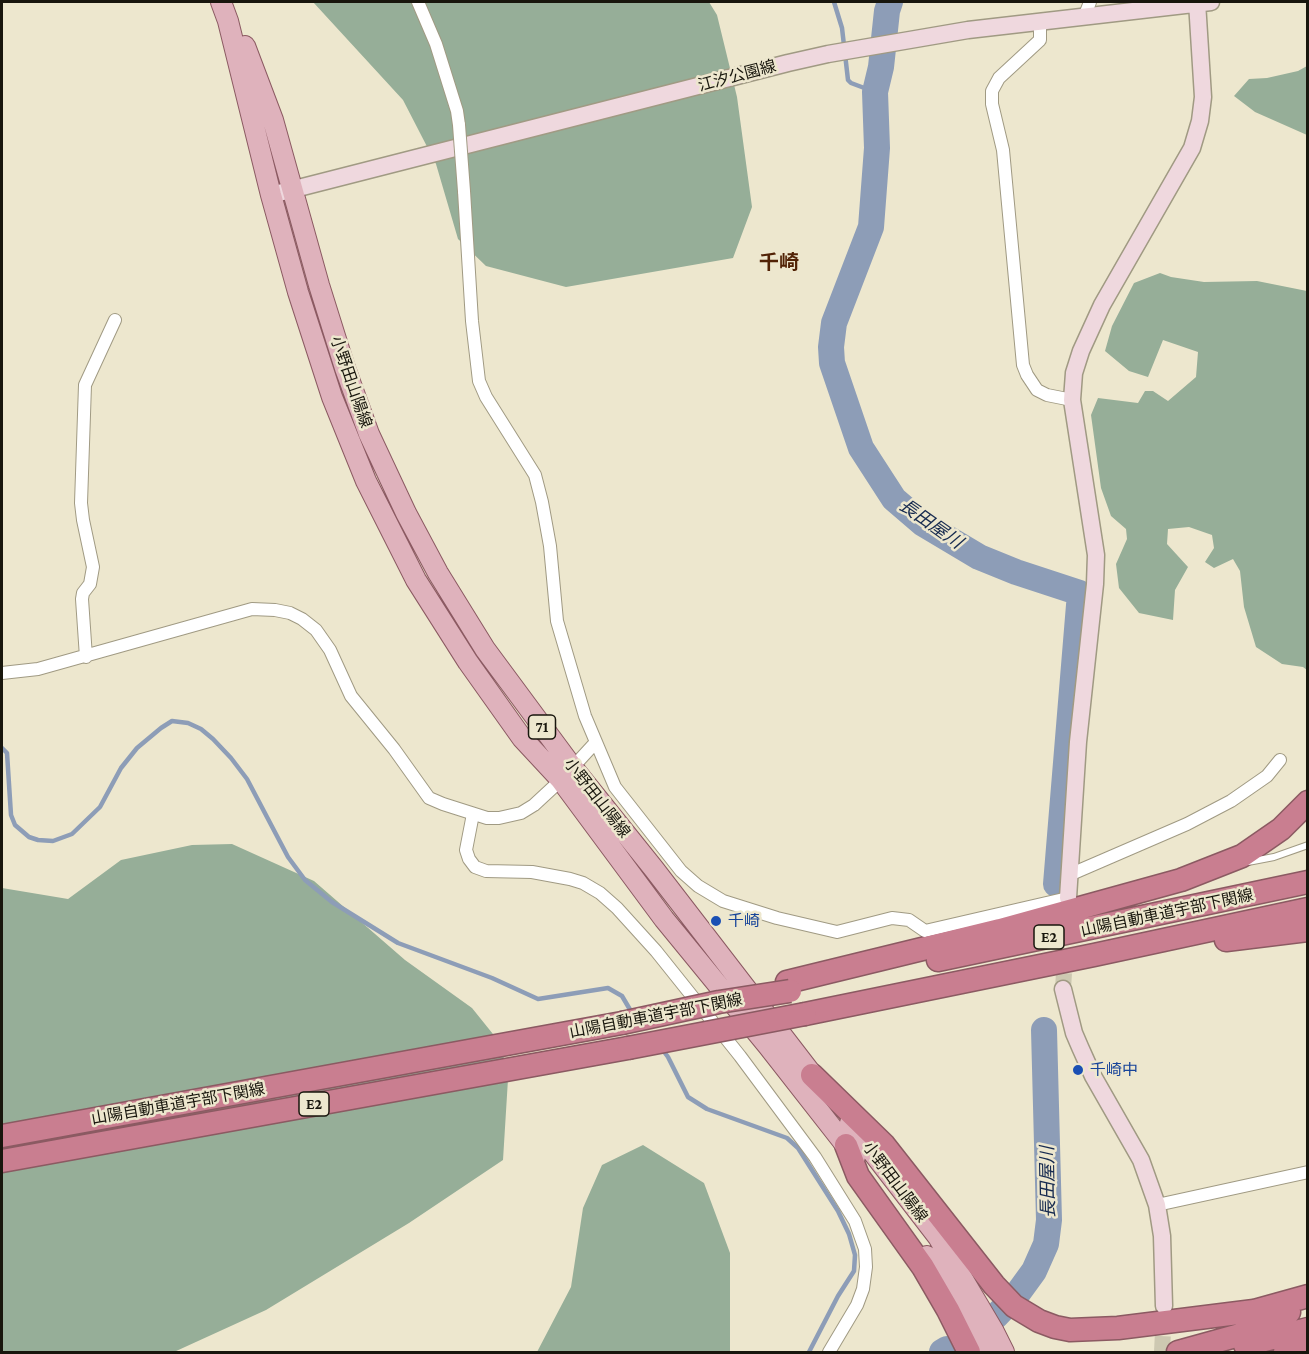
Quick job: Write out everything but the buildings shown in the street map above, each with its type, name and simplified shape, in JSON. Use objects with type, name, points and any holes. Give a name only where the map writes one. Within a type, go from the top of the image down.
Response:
[{"type":"highway","points":[[788,987],[1148,890],[1215,868],[1242,856],[1265,841],[1281,829],[1308,802]]},
{"type":"highway","name":"山陽自動車道宇部下関線","points":[[2,1136],[622,1023],[788,987],[1308,882]]},
{"type":"highway","name":"山陽自動車道宇部下関線","points":[[2,1161],[805,1014],[1308,909]]},
{"type":"highway","points":[[1094,955],[1308,930]]},
{"type":"highway","points":[[812,1075],[884,1145],[994,1285],[1014,1306],[1039,1321],[1055,1328],[1070,1330],[1118,1328],[1254,1311],[1308,1296]]},
{"type":"highway","points":[[846,1145],[858,1176],[923,1267],[969,1353]]},
{"type":"highway","points":[[1178,1353],[1243,1334],[1308,1304]]},
{"type":"highway","points":[[1218,1353],[1308,1329]]},
{"type":"highway","points":[[1285,1353],[1308,1342]]},
{"type":"main road","name":"小野田山陽線","points":[[221,2],[228,21],[298,292],[332,397],[366,481],[416,580],[468,662],[522,738],[567,774],[654,869],[938,1237],[993,1330],[1004,1353]]},
{"type":"main road","name":"小野田山陽線","points":[[228,21],[247,48],[273,120],[319,285],[369,434],[401,504],[438,573],[485,649],[664,919],[901,1217],[952,1292],[985,1353]]},
{"type":"street","points":[[418,2],[436,44],[457,111],[472,321],[479,381],[535,475],[550,546],[557,621],[585,716],[615,787],[681,871],[698,886],[723,901],[777,918],[837,932],[892,918],[909,920],[925,931],[1068,898],[1078,742],[1096,555],[1072,400],[1074,373],[1081,351],[1102,305],[1192,148],[1200,121],[1203,97],[1202,2]]},
{"type":"street","name":"江汐公園線","points":[[272,195],[828,54],[940,34],[1040,20],[1088,8],[1202,2]]},
{"type":"street","points":[[1040,20],[1040,40],[999,78],[992,91],[992,104],[1003,150],[1023,365],[1037,390],[1047,395],[1072,400]]},
{"type":"street","points":[[86,657],[82,599],[83,593],[90,584],[93,567],[81,503],[85,385],[115,320]]},
{"type":"street","points":[[2,673],[39,669],[86,657],[252,609],[275,610],[290,613],[316,630],[330,650],[351,696],[394,749],[429,798],[487,818],[521,813],[534,805],[567,774],[596,742]]},
{"type":"street","points":[[1069,875],[1187,824],[1231,801],[1267,776],[1280,760]]},
{"type":"street","points":[[473,814],[466,850],[469,859],[476,867],[486,871],[532,872],[570,879],[583,883],[600,893],[617,908],[656,951],[740,1056],[815,1157],[855,1221],[865,1249],[866,1267],[863,1289],[857,1305],[830,1353]]},
{"type":"street","points":[[1063,989],[1074,1033],[1080,1047],[1093,1076],[1141,1160],[1157,1205],[1162,1236],[1164,1306]]},
{"type":"street","points":[[1157,1205],[1308,1172]]},
{"type":"lane","points":[[1215,868],[1274,857],[1308,845]]},
{"type":"green space","points":[[313,2],[709,2],[717,15],[737,97],[752,207],[733,258],[566,287],[486,266],[458,239],[436,164],[403,100]]},
{"type":"green space","points":[[1307,66],[1307,135],[1255,112],[1234,96],[1249,79],[1267,78],[1298,71]]},
{"type":"green space","points":[[1160,273],[1204,282],[1257,281],[1307,291],[1307,670],[1303,667],[1282,664],[1256,647],[1244,607],[1240,571],[1233,559],[1214,568],[1205,562],[1214,548],[1212,535],[1189,527],[1168,529],[1167,544],[1188,567],[1175,590],[1173,620],[1139,613],[1119,588],[1116,564],[1127,539],[1126,529],[1111,516],[1101,488],[1091,415],[1098,398],[1138,403],[1145,391],[1153,391],[1168,401],[1196,377],[1198,352],[1163,340],[1148,377],[1129,371],[1105,351],[1112,326],[1134,283]]},
{"type":"green space","points":[[232,844],[314,881],[405,960],[472,1008],[501,1044],[508,1079],[503,1160],[409,1223],[266,1310],[174,1352],[2,1352],[2,888],[68,899],[121,860],[192,845]]},
{"type":"green space","points":[[643,1145],[704,1183],[730,1253],[730,1352],[537,1352],[571,1287],[583,1208],[602,1165]]},
{"type":"waterway","points":[[834,2],[842,28],[848,80],[875,92]]},
{"type":"waterway","name":"長田屋川","points":[[890,2],[881,67],[875,92],[877,148],[871,227],[834,323],[832,363],[861,448],[894,499],[922,523],[979,557],[1080,593],[1056,884]]},
{"type":"waterway","points":[[2,748],[7,753],[11,815],[15,825],[29,837],[53,841],[72,834],[100,807],[121,768],[137,748],[172,721],[188,723],[201,729],[231,758],[247,779],[288,857],[305,880],[332,902],[398,943],[492,978],[538,999],[608,988],[622,996],[632,1013]]},
{"type":"waterway","name":"長田屋川","points":[[996,1316],[1018,1293],[1034,1271],[1046,1244],[1049,1220],[1044,1030]]},
{"type":"waterway","points":[[662,1049],[688,1097],[707,1109],[787,1138],[798,1148],[838,1211],[849,1234],[855,1255],[854,1271],[838,1296],[809,1352]]},
{"type":"waterway","name":"長田屋川","points":[[942,1352],[947,1349]]},
{"type":"tunnel","points":[[1063,989],[1067,924]]},
{"type":"tunnel","points":[[1162,1352],[1164,1311]]},
{"type":"place","name":"千崎","points":[[716,921]]},
{"type":"place","name":"千崎中","points":[[1078,1070]]},
{"type":"district","name":"千崎","points":[[779,263]]}]
